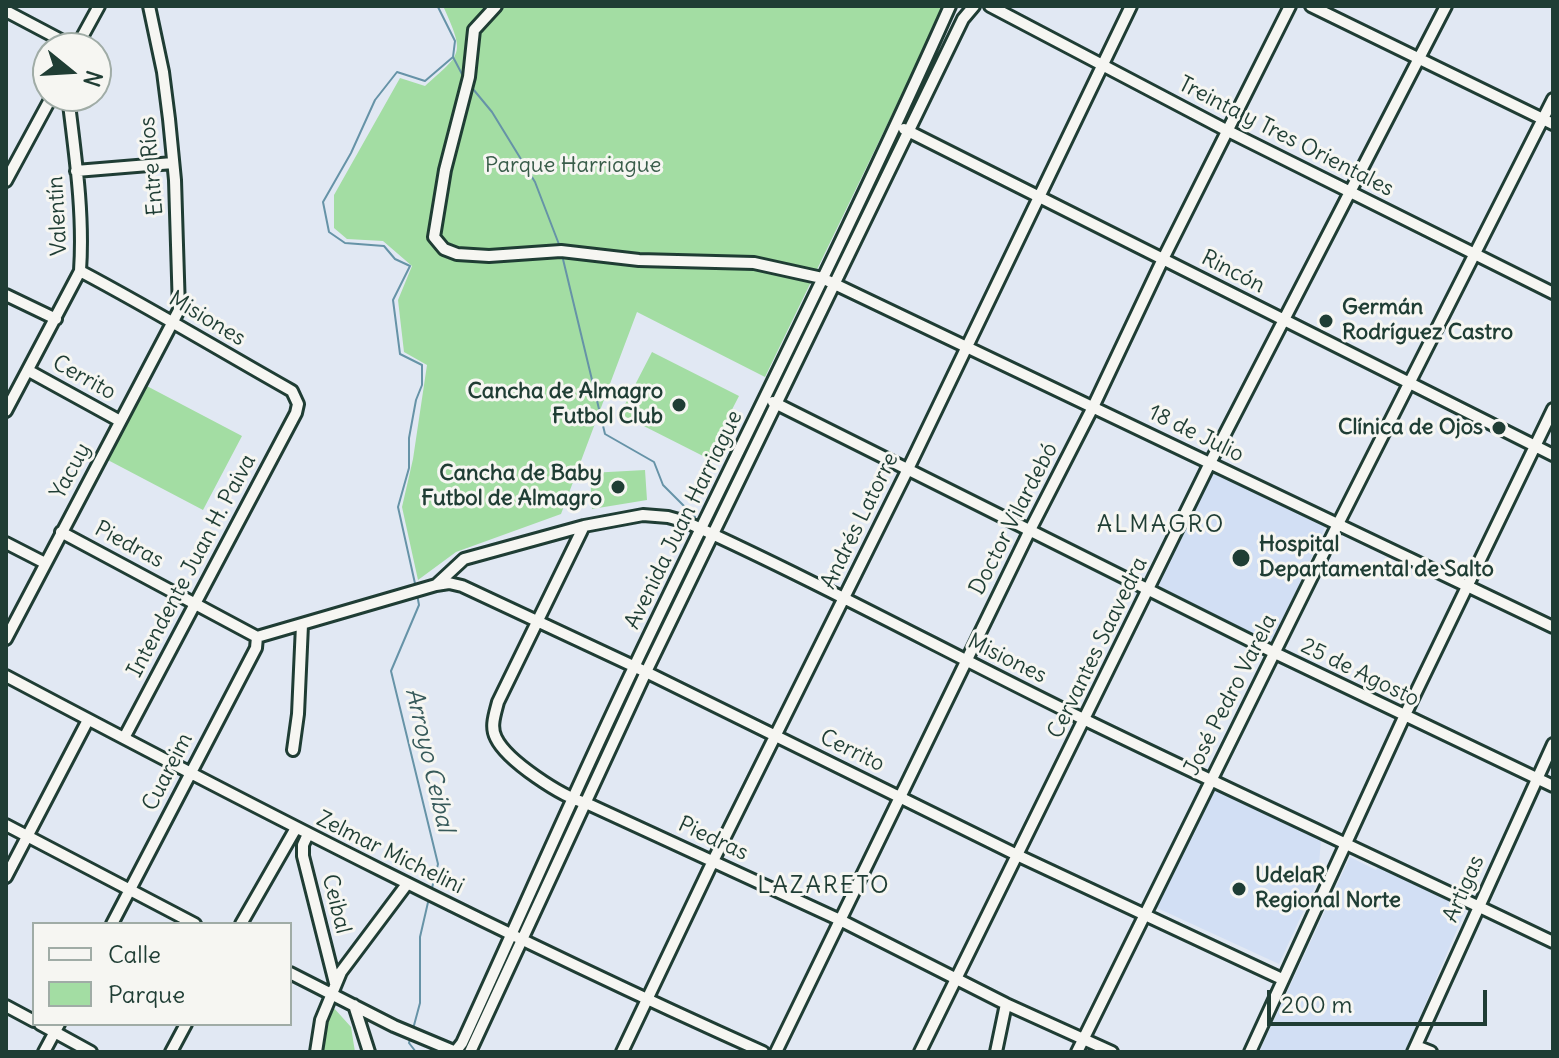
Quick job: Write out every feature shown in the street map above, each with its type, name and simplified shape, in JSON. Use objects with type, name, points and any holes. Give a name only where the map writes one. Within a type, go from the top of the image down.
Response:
[{"type":"street","points":[[85,32],[99,6]]},
{"type":"street","name":"Entre Ríos","points":[[149,6],[163,72],[173,163],[180,302],[172,322]]},
{"type":"street","name":"18 de Julio","points":[[496,6],[474,30],[466,96],[445,170],[436,218],[434,237],[444,249],[457,254],[489,256],[561,251],[639,260],[754,263],[822,278],[1553,627]]},
{"type":"street","name":"Avenida Juan Harriague","points":[[951,6],[953,12],[963,19]]},
{"type":"street","name":"Avenida Juan Harriague","points":[[456,1052],[634,667],[951,6]]},
{"type":"street","points":[[963,19],[966,6]]},
{"type":"street","name":"Avenida Juan Harriague","points":[[470,1052],[646,672],[963,19],[974,6]]},
{"type":"street","name":"Treinta y Tres Orientales","points":[[990,6],[1002,9],[1101,66],[1226,130],[1553,293]]},
{"type":"street","name":"Andrés Latorre","points":[[622,1052],[1131,6]]},
{"type":"street","name":"Doctor Vilardebó","points":[[776,1052],[1226,130],[1290,6]]},
{"type":"street","points":[[1311,6],[1548,122]]},
{"type":"street","name":"Cervantes Saavedra","points":[[920,1052],[1210,463],[1446,6]]},
{"type":"street","points":[[6,11],[46,32]]},
{"type":"street","name":"José Pedro Varela","points":[[1077,1052],[1475,253],[1548,122],[1553,99]]},
{"type":"street","points":[[6,181],[43,112]]},
{"type":"street","name":"Valentín","points":[[6,411],[80,271],[82,250],[70,112]]},
{"type":"street","name":"Rincón","points":[[896,125],[1553,455]]},
{"type":"street","points":[[6,153],[17,159]]},
{"type":"street","points":[[76,171],[173,163]]},
{"type":"street","name":"Misiones","points":[[80,271],[162,314],[292,391],[298,404],[296,413]]},
{"type":"street","name":"Cerrito","points":[[6,295],[56,319]]},
{"type":"street","name":"Yacuy","points":[[6,639],[172,322]]},
{"type":"street","name":"Cerrito","points":[[29,371],[120,421]]},
{"type":"street","name":"25 de Agosto","points":[[765,398],[1404,717],[1553,786]]},
{"type":"street","points":[[1250,1052],[1404,717],[1553,409]]},
{"type":"street","name":"Intendente Juan H. Paiva","points":[[124,738],[296,413]]},
{"type":"street","name":"Misiones","points":[[432,587],[474,554],[584,526],[643,515],[668,517],[701,529],[845,598],[1210,781],[1346,842],[1553,942]]},
{"type":"street","points":[[538,620],[584,526]]},
{"type":"street","name":"Piedras","points":[[61,532],[257,637]]},
{"type":"street","points":[[6,543],[45,563]]},
{"type":"street","name":"Cerrito","points":[[302,625],[432,587],[449,583],[462,586],[646,672],[1019,856],[1282,979]]},
{"type":"street","name":"Piedras","points":[[538,620],[498,702],[493,723],[494,736],[504,751],[573,800],[586,803],[840,920],[1006,1004],[1112,1052]]},
{"type":"street","points":[[257,637],[302,625],[298,714],[293,750]]},
{"type":"street","name":"Cuareim","points":[[113,922],[256,648],[257,637]]},
{"type":"street","name":"Zelmar Michelini","points":[[6,676],[419,890],[763,1052]]},
{"type":"street","points":[[6,877],[88,720]]},
{"type":"street","name":"Artigas","points":[[1415,1049],[1553,744]]},
{"type":"street","points":[[6,825],[191,922]]},
{"type":"street","points":[[242,922],[296,828]]},
{"type":"street","name":"Ceibal","points":[[308,834],[303,845],[303,856],[333,989]]},
{"type":"street","points":[[316,1052],[321,1020],[333,989],[353,955],[407,884]]},
{"type":"street","points":[[292,974],[333,989],[354,1005],[394,1026],[456,1052]]},
{"type":"street","points":[[996,1052],[1006,1004]]},
{"type":"street","points":[[354,1005],[369,1052]]},
{"type":"street","points":[[6,1006],[32,1020]]},
{"type":"street","points":[[171,1052],[185,1026]]},
{"type":"street","points":[[44,1052],[57,1028],[91,1052]]},
{"type":"street","points":[[1415,1049],[1431,1052]]},
{"type":"shaded area","name":"Hospital Departamental de Salto","points":[[1213,471],[1325,527],[1273,643],[1156,590]]},
{"type":"shaded area","name":"UdelaR Regional Norte","points":[[1214,789],[1321,840],[1319,864],[1322,871],[1279,964],[1155,907]]},
{"type":"shaded area","points":[[1350,857],[1376,870],[1378,866],[1465,911],[1405,1052],[1259,1052]]},
{"type":"green space","name":"Parque Harriague","points":[[937,6],[943,9],[765,377],[637,312],[561,514],[456,552],[418,580],[402,507],[413,459],[427,365],[404,352],[398,300],[412,266],[383,241],[347,239],[334,228],[334,195],[400,78],[425,86],[453,59],[457,45],[444,8]]},
{"type":"green space","name":"Cancha de Almagro Futbol Club","points":[[652,352],[739,396],[707,458],[620,414]]},
{"type":"green space","points":[[143,384],[242,436],[203,510],[104,458]]},
{"type":"green space","name":"Cancha de Baby Futbol de Almagro","points":[[645,470],[647,500],[592,509],[590,473]]},
{"type":"green space","points":[[333,1007],[351,1027],[355,1052],[322,1052],[326,1019]]},
{"type":"waterway","name":"Arroyo Ceibal","points":[[416,588],[398,507],[409,468],[409,438],[422,385],[422,365],[400,354],[393,300],[410,266],[395,259],[384,246],[345,243],[329,232],[323,202],[351,153],[375,100],[397,72],[425,81],[453,57],[455,41],[440,6]]},
{"type":"waterway","points":[[453,57],[463,76]]},
{"type":"waterway","points":[[473,89],[492,112],[535,182],[560,247]]},
{"type":"waterway","points":[[562,255],[605,434],[654,462],[663,485],[695,517]]},
{"type":"waterway","name":"Arroyo Ceibal","points":[[417,594],[419,605],[391,671],[438,864],[431,892]]},
{"type":"waterway","name":"Arroyo Ceibal","points":[[413,1029],[420,1003],[420,937],[429,898]]},
{"type":"waterway","name":"Arroyo Ceibal","points":[[410,1039],[409,1043],[416,1052]]},
{"type":"place","name":"Germán Rodríguez Castro","points":[[1326,321]]},
{"type":"place","name":"Cancha de Almagro Futbol Club","points":[[679,405]]},
{"type":"place","name":"Clínica de Ojos","points":[[1499,428]]},
{"type":"place","name":"Cancha de Baby Futbol de Almagro","points":[[618,487]]},
{"type":"place","name":"Hospital Departamental de Salto","points":[[1241,558]]},
{"type":"place","name":"UdelaR Regional Norte","points":[[1239,889]]},
{"type":"district","name":"ALMAGRO","points":[[1161,525]]},
{"type":"district","name":"LAZARETO","points":[[824,886]]}]
